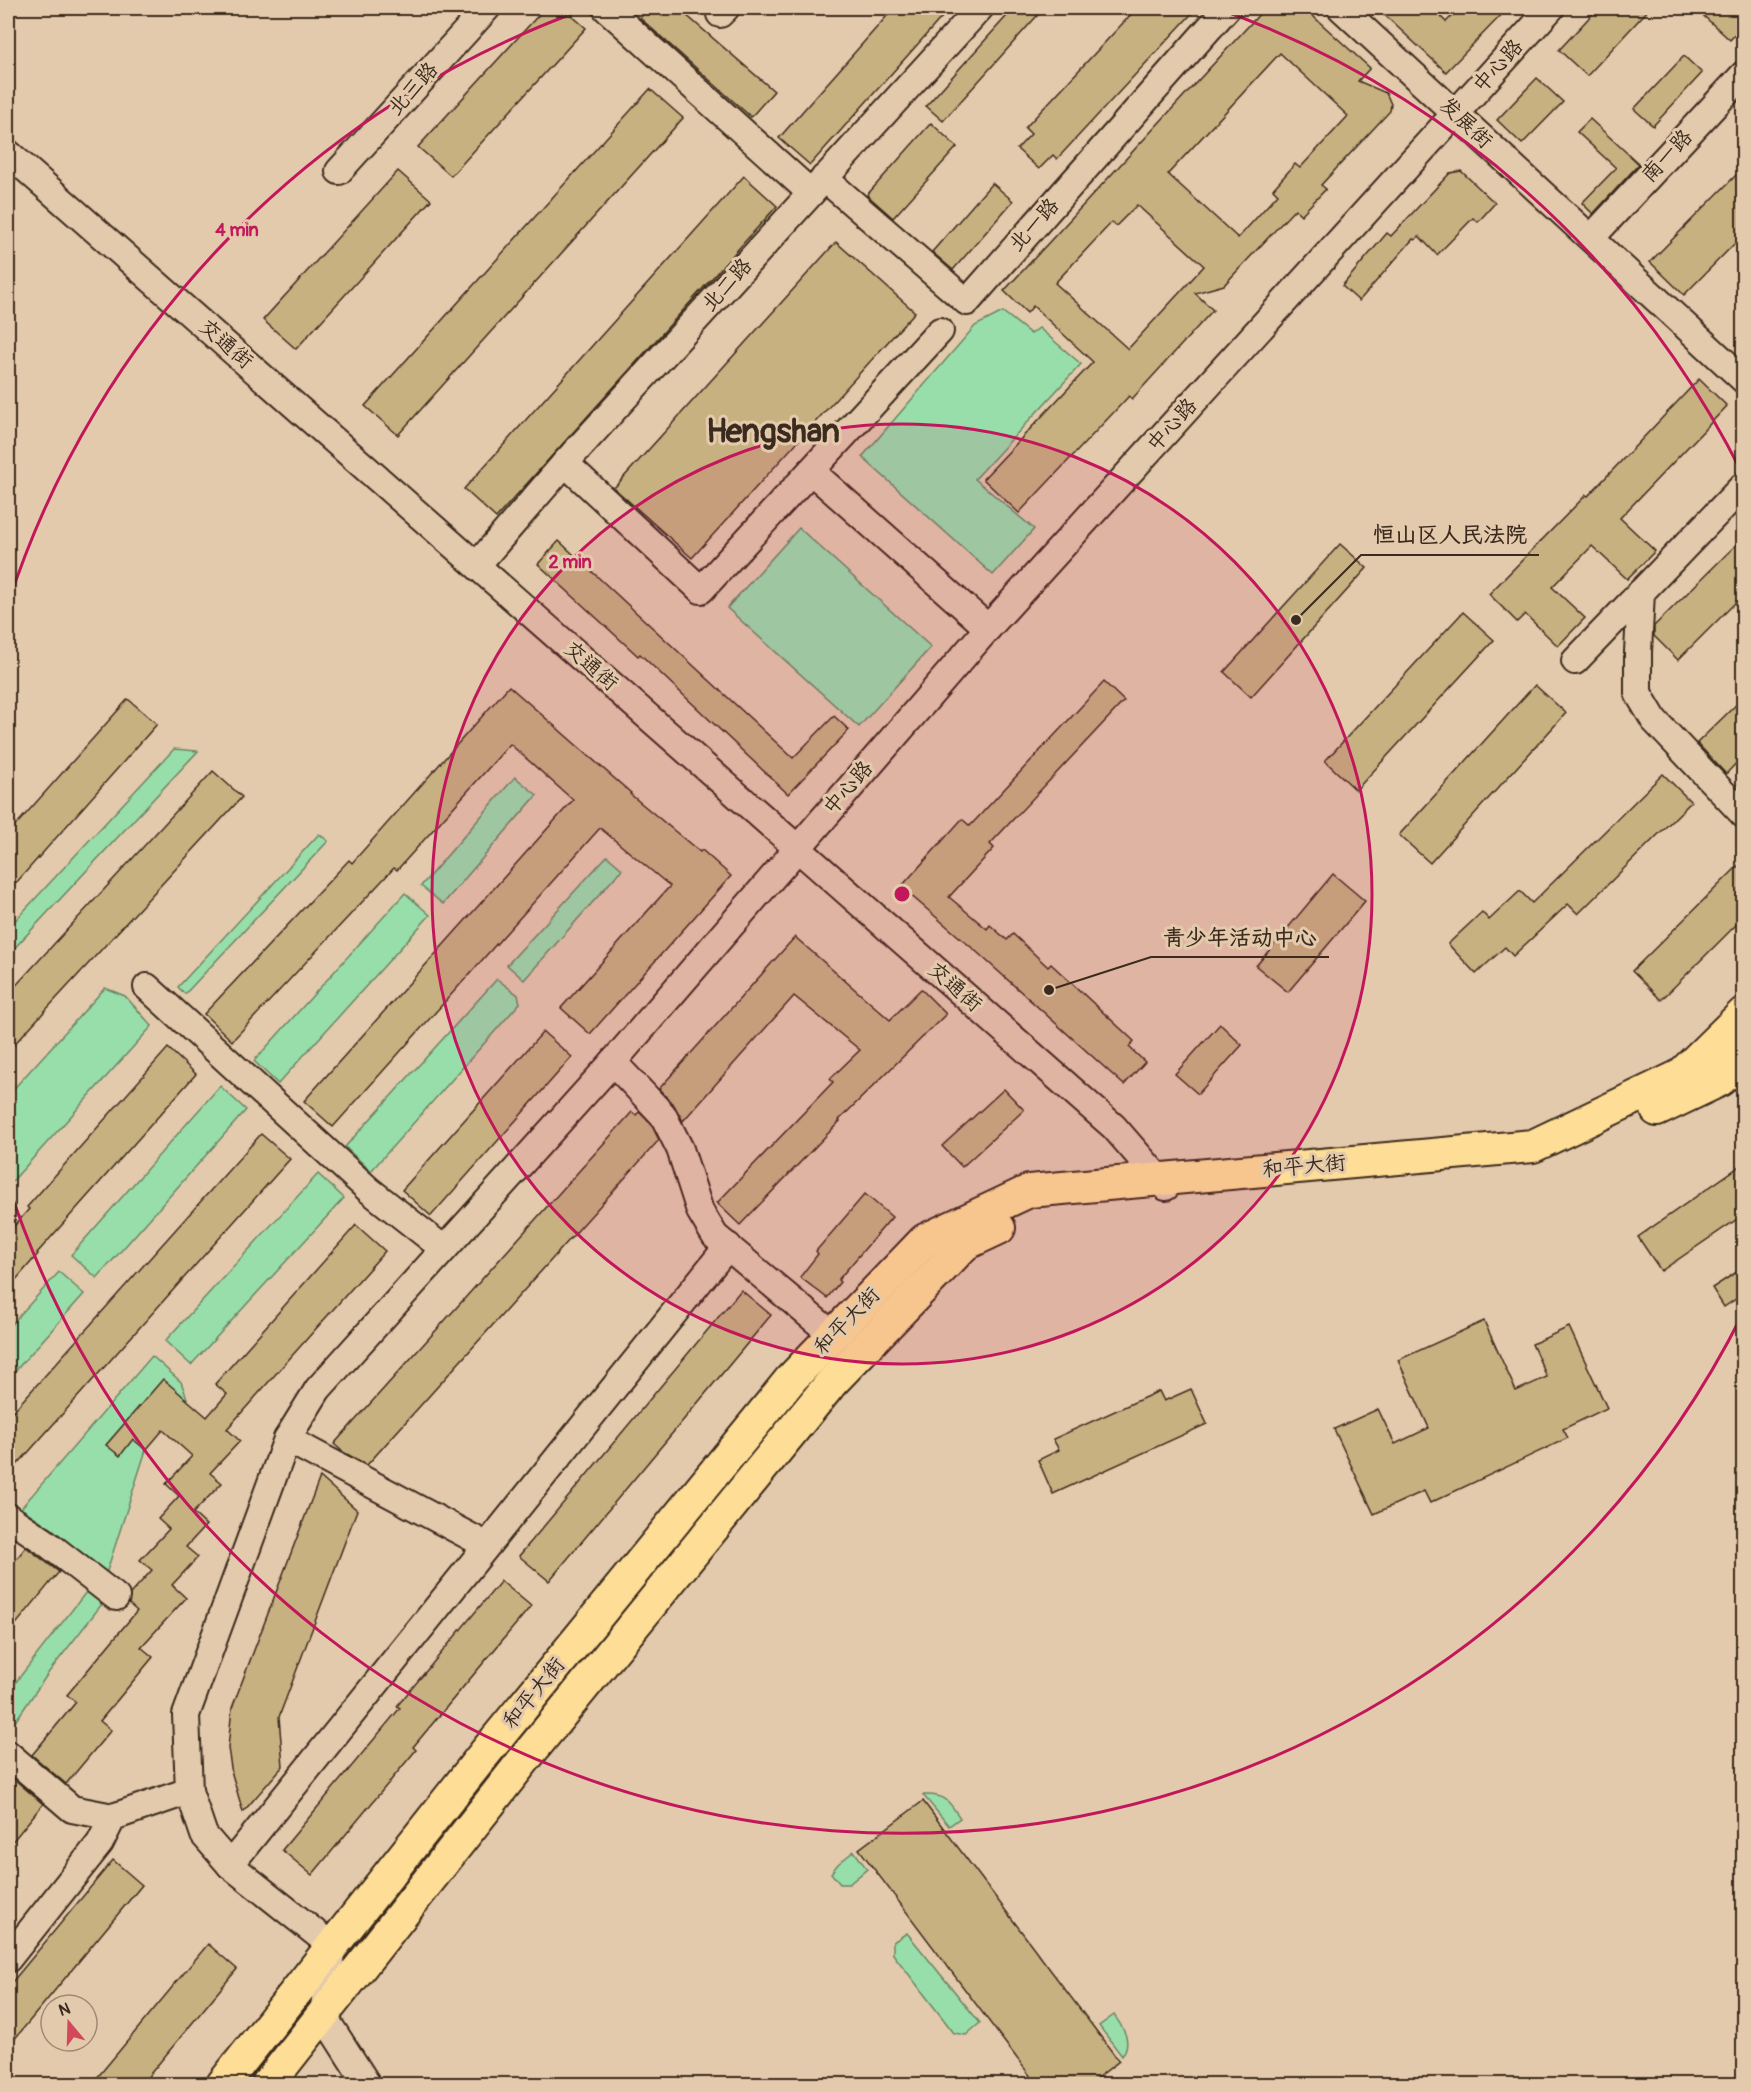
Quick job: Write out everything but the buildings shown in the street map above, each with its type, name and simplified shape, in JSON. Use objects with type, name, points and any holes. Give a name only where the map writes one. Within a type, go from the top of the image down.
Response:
[{"type":"main road","name":"和平大街","points":[[268,2085],[527,1756],[832,1382],[965,1244],[1067,1196],[1163,1183],[1533,1146],[1680,1076],[1743,1013]]},
{"type":"main road","name":"和平大街","points":[[223,2085],[485,1753],[776,1397],[925,1240],[1029,1191],[1163,1183],[1571,1151],[1720,1080],[1741,1067]]},
{"type":"street","name":"北三路","points":[[339,171],[486,8]]},
{"type":"street","points":[[606,8],[818,185]]},
{"type":"street","name":"北二路","points":[[477,565],[565,463],[980,8]]},
{"type":"street","name":"北一路","points":[[818,185],[967,302],[1227,8]]},
{"type":"street","name":"发展街","points":[[1341,8],[1743,380]]},
{"type":"street","name":"中心路","points":[[332,1946],[230,1865],[204,1835],[189,1791],[186,1715],[287,1439],[318,1389],[613,1062],[988,628],[1551,8]]},
{"type":"street","name":"南一路","points":[[1591,238],[1743,74]]},
{"type":"street","name":"交通街","points":[[8,153],[1114,1127],[1163,1183]]},
{"type":"street","points":[[565,463],[701,590],[940,332]]},
{"type":"street","points":[[811,471],[988,628]]},
{"type":"street","points":[[1575,661],[1743,485]]},
{"type":"street","points":[[1641,592],[1638,693],[1654,720],[1743,814]]},
{"type":"street","points":[[147,987],[369,1190],[444,1249]]},
{"type":"street","points":[[1718,1039],[1741,1067]]},
{"type":"street","points":[[613,1062],[663,1115],[680,1149],[700,1211],[715,1236],[833,1335]]},
{"type":"street","points":[[230,1865],[728,1246]]},
{"type":"street","points":[[287,1439],[486,1545]]},
{"type":"street","points":[[11,1527],[44,1540],[116,1597]]},
{"type":"street","points":[[8,1754],[72,1809],[113,1817],[189,1791]]},
{"type":"street","points":[[8,1959],[100,1842],[113,1817]]},
{"type":"street","points":[[332,1946],[323,2015],[367,2085]]},
{"type":"green space","points":[[1003,312],[1031,334],[1039,328],[1081,364],[975,479],[1034,529],[993,575],[862,457],[975,326]]},
{"type":"green space","points":[[799,528],[931,647],[859,727],[727,608]]},
{"type":"green space","points":[[174,749],[198,751],[8,955],[8,928]]},
{"type":"green space","points":[[515,777],[537,795],[443,904],[421,886]]},
{"type":"green space","points":[[319,834],[328,841],[185,994],[178,987]]},
{"type":"green space","points":[[607,856],[622,869],[524,980],[507,965]]},
{"type":"green space","points":[[405,893],[430,915],[278,1084],[254,1061]]},
{"type":"green space","points":[[497,979],[518,995],[520,1003],[371,1171],[345,1147]]},
{"type":"green space","points":[[105,988],[125,996],[152,1026],[8,1186],[8,1095]]},
{"type":"green space","points":[[220,1086],[246,1110],[97,1278],[71,1255]]},
{"type":"green space","points":[[318,1174],[344,1198],[191,1365],[165,1341]]},
{"type":"green space","points":[[59,1272],[84,1294],[8,1379],[8,1328]]},
{"type":"green space","points":[[152,1356],[181,1382],[188,1401],[121,1429],[146,1450],[106,1574],[51,1528],[21,1508]]},
{"type":"green space","points":[[90,1587],[106,1599],[49,1672],[8,1732],[8,1692]]},
{"type":"green space","points":[[923,1795],[946,1799],[960,1818],[949,1826]]},
{"type":"green space","points":[[854,1851],[867,1869],[849,1884],[840,1884],[831,1873]]},
{"type":"green space","points":[[907,1933],[980,2023],[966,2035],[954,2033],[893,1954],[893,1942]]},
{"type":"green space","points":[[1114,2015],[1127,2040],[1122,2056],[1099,2026]]},
{"type":"place","name":"恒山区人民法院","points":[[1296,620]]},
{"type":"place","name":"青少年活动中心","points":[[1049,990]]},
{"type":"district","name":"Hengshan","points":[[773,431]]}]
